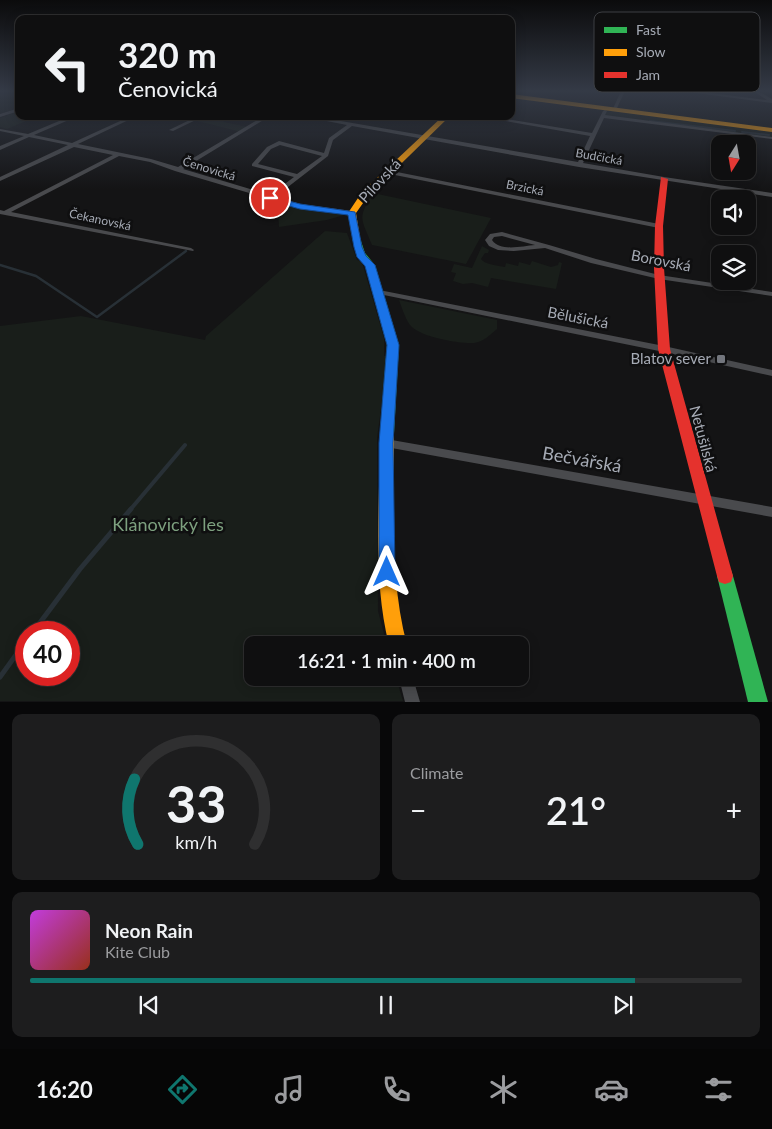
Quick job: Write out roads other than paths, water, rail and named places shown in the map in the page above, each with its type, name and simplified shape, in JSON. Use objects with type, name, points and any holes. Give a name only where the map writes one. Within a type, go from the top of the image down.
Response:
[{"type":"street","points":[[0,148],[58,124]]},
{"type":"street","points":[[0,179],[118,124]]},
{"type":"street","points":[[171,130],[185,124]]},
{"type":"street","points":[[177,170],[255,124]]},
{"type":"street","name":"Budčická","points":[[344,124],[579,165],[772,195]]},
{"type":"street","name":"Pilovská","points":[[396,636],[391,618],[387,572],[386,443],[393,345],[370,265],[361,257],[352,213],[365,194],[439,124]]},
{"type":"street","points":[[526,124],[593,135]]},
{"type":"street","points":[[579,165],[600,124]]},
{"type":"street","points":[[686,124],[772,138]]},
{"type":"street","points":[[718,124],[772,130]]},
{"type":"street","points":[[270,198],[326,155],[331,139],[350,125]]},
{"type":"street","name":"Čenovická","points":[[0,130],[119,154],[300,206],[352,213]]},
{"type":"street","points":[[298,176],[254,165],[270,148],[279,143],[326,155]]},
{"type":"street","points":[[55,188],[119,154]]},
{"type":"street","name":"Brzická","points":[[388,172],[659,226]]},
{"type":"street","name":"Netušilská","points":[[664,179],[659,226],[659,277],[664,349],[758,702]]},
{"type":"street","name":"Čekanovská","points":[[2,213],[55,188]]},
{"type":"street","name":"Čekanovská","points":[[2,213],[191,250]]},
{"type":"street","name":"Borovská","points":[[547,246],[503,249],[492,246],[488,240],[492,235],[502,234],[547,246],[594,261],[659,277],[772,294]]},
{"type":"street","name":"Bělušická","points":[[379,292],[664,349],[772,373]]},
{"type":"street","name":"Bečvářská","points":[[386,443],[772,512]]},
{"type":"street","points":[[408,686],[413,702]]},
{"type":"waterway","points":[[673,124],[735,131]]},
{"type":"waterway","points":[[742,132],[769,135]]},
{"type":"waterway","points":[[0,265],[36,276],[97,317],[186,251]]},
{"type":"waterway","points":[[130,510],[185,445]]},
{"type":"waterway","points":[[41,621],[80,569],[131,509]]},
{"type":"waterway","points":[[0,677],[15,656]]},
{"type":"place","name":"Blatov sever","points":[[721,359]]},
{"type":"park label","name":"Klánovický les","points":[[168,525]]}]
